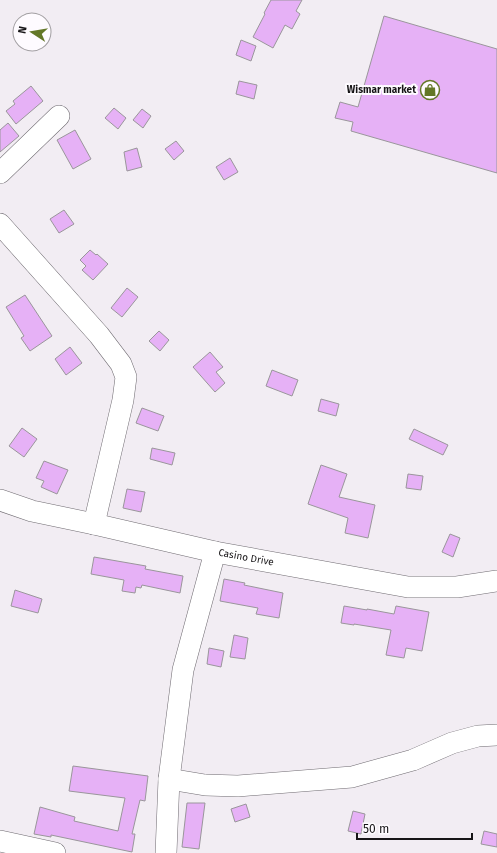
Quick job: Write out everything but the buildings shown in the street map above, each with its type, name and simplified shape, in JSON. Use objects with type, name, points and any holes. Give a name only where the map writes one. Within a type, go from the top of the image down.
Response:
[{"type":"street","points":[[0,173],[59,116]]},
{"type":"street","points":[[0,224],[99,335],[121,364],[126,377],[123,400],[94,524]]},
{"type":"street","name":"Casino Drive","points":[[0,500],[32,511],[215,552],[408,587],[457,587],[497,581]]},
{"type":"street","points":[[166,853],[169,779],[183,670],[215,552]]},
{"type":"street","points":[[169,779],[205,785],[238,786],[352,777],[412,760],[452,743],[478,736],[497,735]]},
{"type":"street","points":[[11,847],[55,853]]},
{"type":"place","name":"Wismar market","points":[[430,90]]}]
